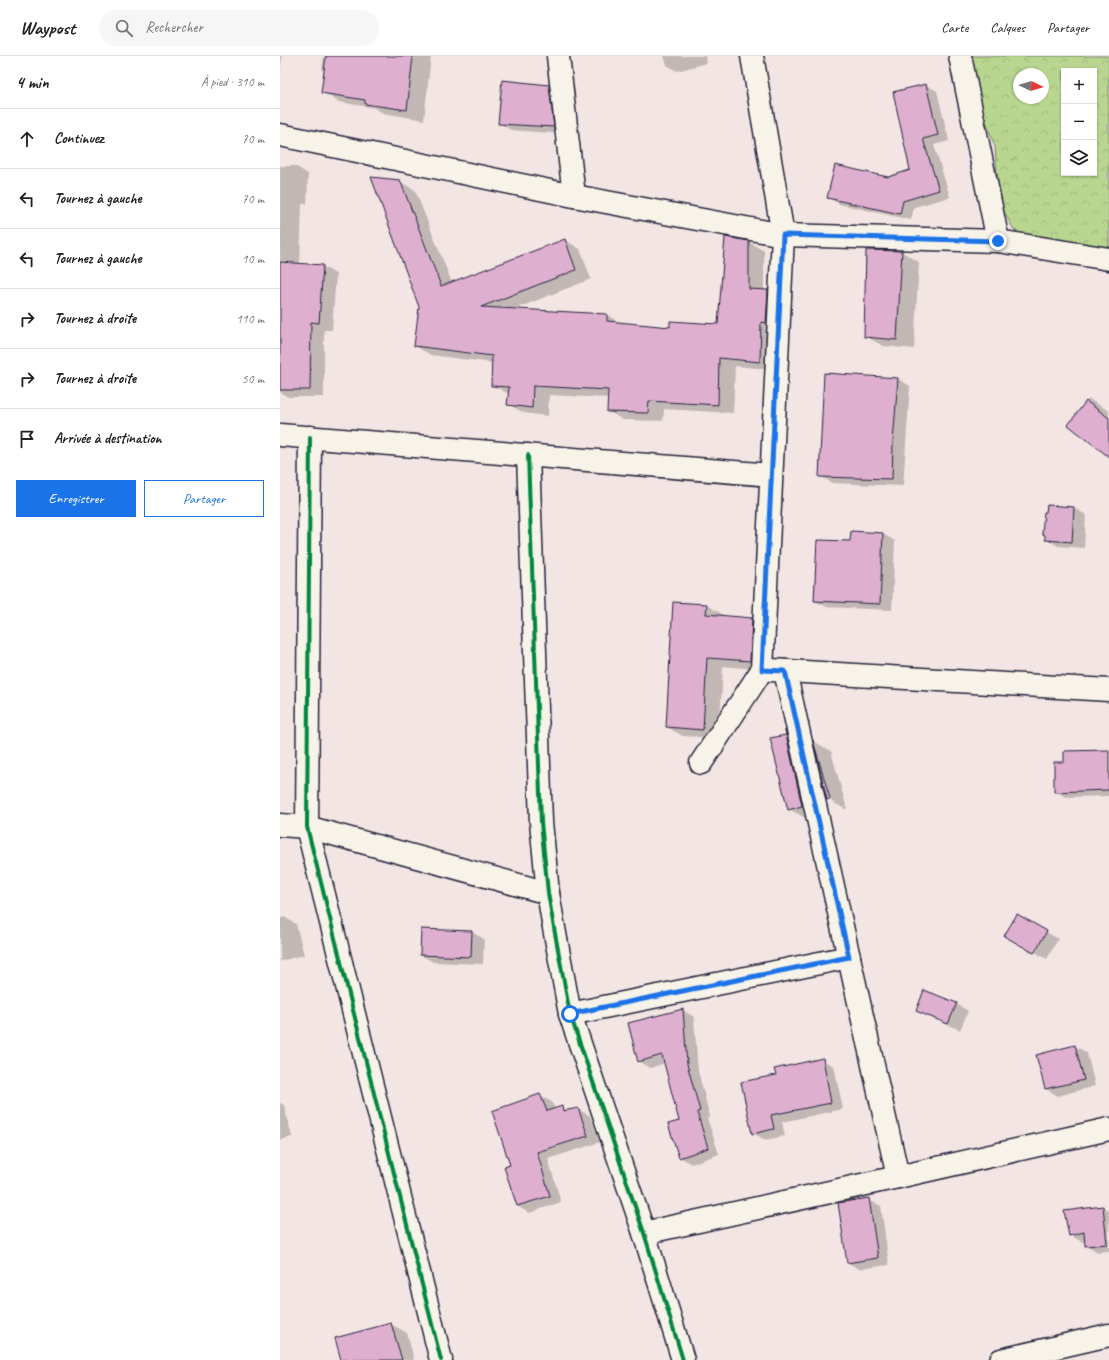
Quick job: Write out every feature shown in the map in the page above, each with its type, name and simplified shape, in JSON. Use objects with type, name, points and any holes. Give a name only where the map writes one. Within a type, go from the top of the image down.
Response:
[{"type":"street","points":[[558,56],[574,196]]},
{"type":"street","points":[[701,764],[762,670],[783,235],[752,56]]},
{"type":"street","points":[[960,56],[998,241]]},
{"type":"street","points":[[280,134],[574,196],[783,235],[998,241],[1109,259]]},
{"type":"street","points":[[280,435],[771,475]]},
{"type":"street","points":[[310,437],[307,827],[441,1360]]},
{"type":"street","points":[[528,455],[541,822],[548,893],[570,1014],[644,1233],[683,1360]]},
{"type":"street","points":[[762,670],[1109,690]]},
{"type":"street","points":[[785,671],[898,1177]]},
{"type":"street","points":[[280,825],[307,827],[548,893]]},
{"type":"street","points":[[570,1014],[849,957]]},
{"type":"street","points":[[644,1233],[1109,1129]]},
{"type":"street","points":[[1001,1360],[1109,1335]]},
{"type":"green space","points":[[971,56],[1109,56],[1109,247],[1093,253],[1028,245],[1013,228],[999,203],[995,147],[975,90]]},
{"type":"building","points":[[326,56],[413,56],[407,110],[365,104],[365,100],[321,93]]},
{"type":"building","points":[[502,80],[549,85],[554,127],[498,124]]},
{"type":"building","points":[[926,84],[938,135],[923,139],[939,190],[903,201],[900,214],[827,198],[835,165],[888,177],[910,170],[893,92]]},
{"type":"building","points":[[371,177],[400,180],[441,286],[565,239],[576,270],[481,307],[607,314],[607,321],[670,327],[670,321],[718,324],[725,237],[749,241],[749,289],[768,290],[766,323],[761,322],[760,362],[719,358],[718,405],[649,401],[648,413],[607,412],[608,390],[533,386],[532,408],[507,405],[509,387],[491,386],[492,356],[414,346],[419,307]]},
{"type":"building","points":[[866,250],[902,251],[897,340],[864,337]]},
{"type":"building","points":[[280,262],[323,265],[319,323],[311,322],[310,390],[280,390]]},
{"type":"building","points":[[824,373],[898,378],[892,479],[819,477]]},
{"type":"building","points":[[1086,401],[1109,418],[1109,457],[1068,425]]},
{"type":"building","points":[[1047,505],[1074,507],[1072,542],[1045,540],[1045,535],[1042,534],[1044,512],[1046,512]]},
{"type":"building","points":[[851,531],[883,533],[880,604],[814,601],[817,540],[850,541]]},
{"type":"building","points":[[673,602],[707,604],[706,614],[752,618],[750,661],[707,658],[703,730],[666,727]]},
{"type":"building","points":[[785,730],[802,806],[788,810],[770,738],[786,735]]},
{"type":"building","points":[[813,740],[830,799],[827,800]]},
{"type":"building","points":[[1109,750],[1109,790],[1054,792],[1054,762],[1064,762],[1064,751]]},
{"type":"building","points":[[1017,914],[1047,931],[1034,953],[1004,936]]},
{"type":"building","points":[[421,929],[472,931],[471,957],[420,955]]},
{"type":"building","points":[[924,990],[957,1003],[948,1024],[916,1011]]},
{"type":"building","points":[[683,1009],[687,1064],[700,1111],[697,1112],[708,1148],[679,1158],[668,1124],[679,1121],[662,1055],[638,1062],[628,1023]]},
{"type":"building","points":[[1075,1045],[1084,1080],[1045,1089],[1036,1055]]},
{"type":"building","points":[[823,1058],[831,1103],[771,1115],[774,1129],[752,1134],[741,1082],[776,1075],[774,1069]]},
{"type":"building","points":[[540,1094],[547,1111],[562,1106],[563,1111],[578,1108],[588,1136],[537,1152],[550,1196],[517,1206],[504,1167],[510,1165],[492,1111]]},
{"type":"building","points":[[869,1198],[878,1258],[847,1263],[838,1203]]},
{"type":"building","points":[[1103,1206],[1107,1244],[1085,1246],[1084,1232],[1069,1236],[1064,1211]]},
{"type":"building","points":[[391,1323],[402,1360],[341,1360],[335,1338]]},
{"type":"cycle path","points":[[310,437],[307,827],[441,1360]]},
{"type":"cycle path","points":[[528,455],[541,822],[548,893],[570,1014],[644,1233],[683,1360]]},
{"type":"route","points":[[570,1014],[849,957],[785,671],[762,670],[783,235],[998,241]]}]
